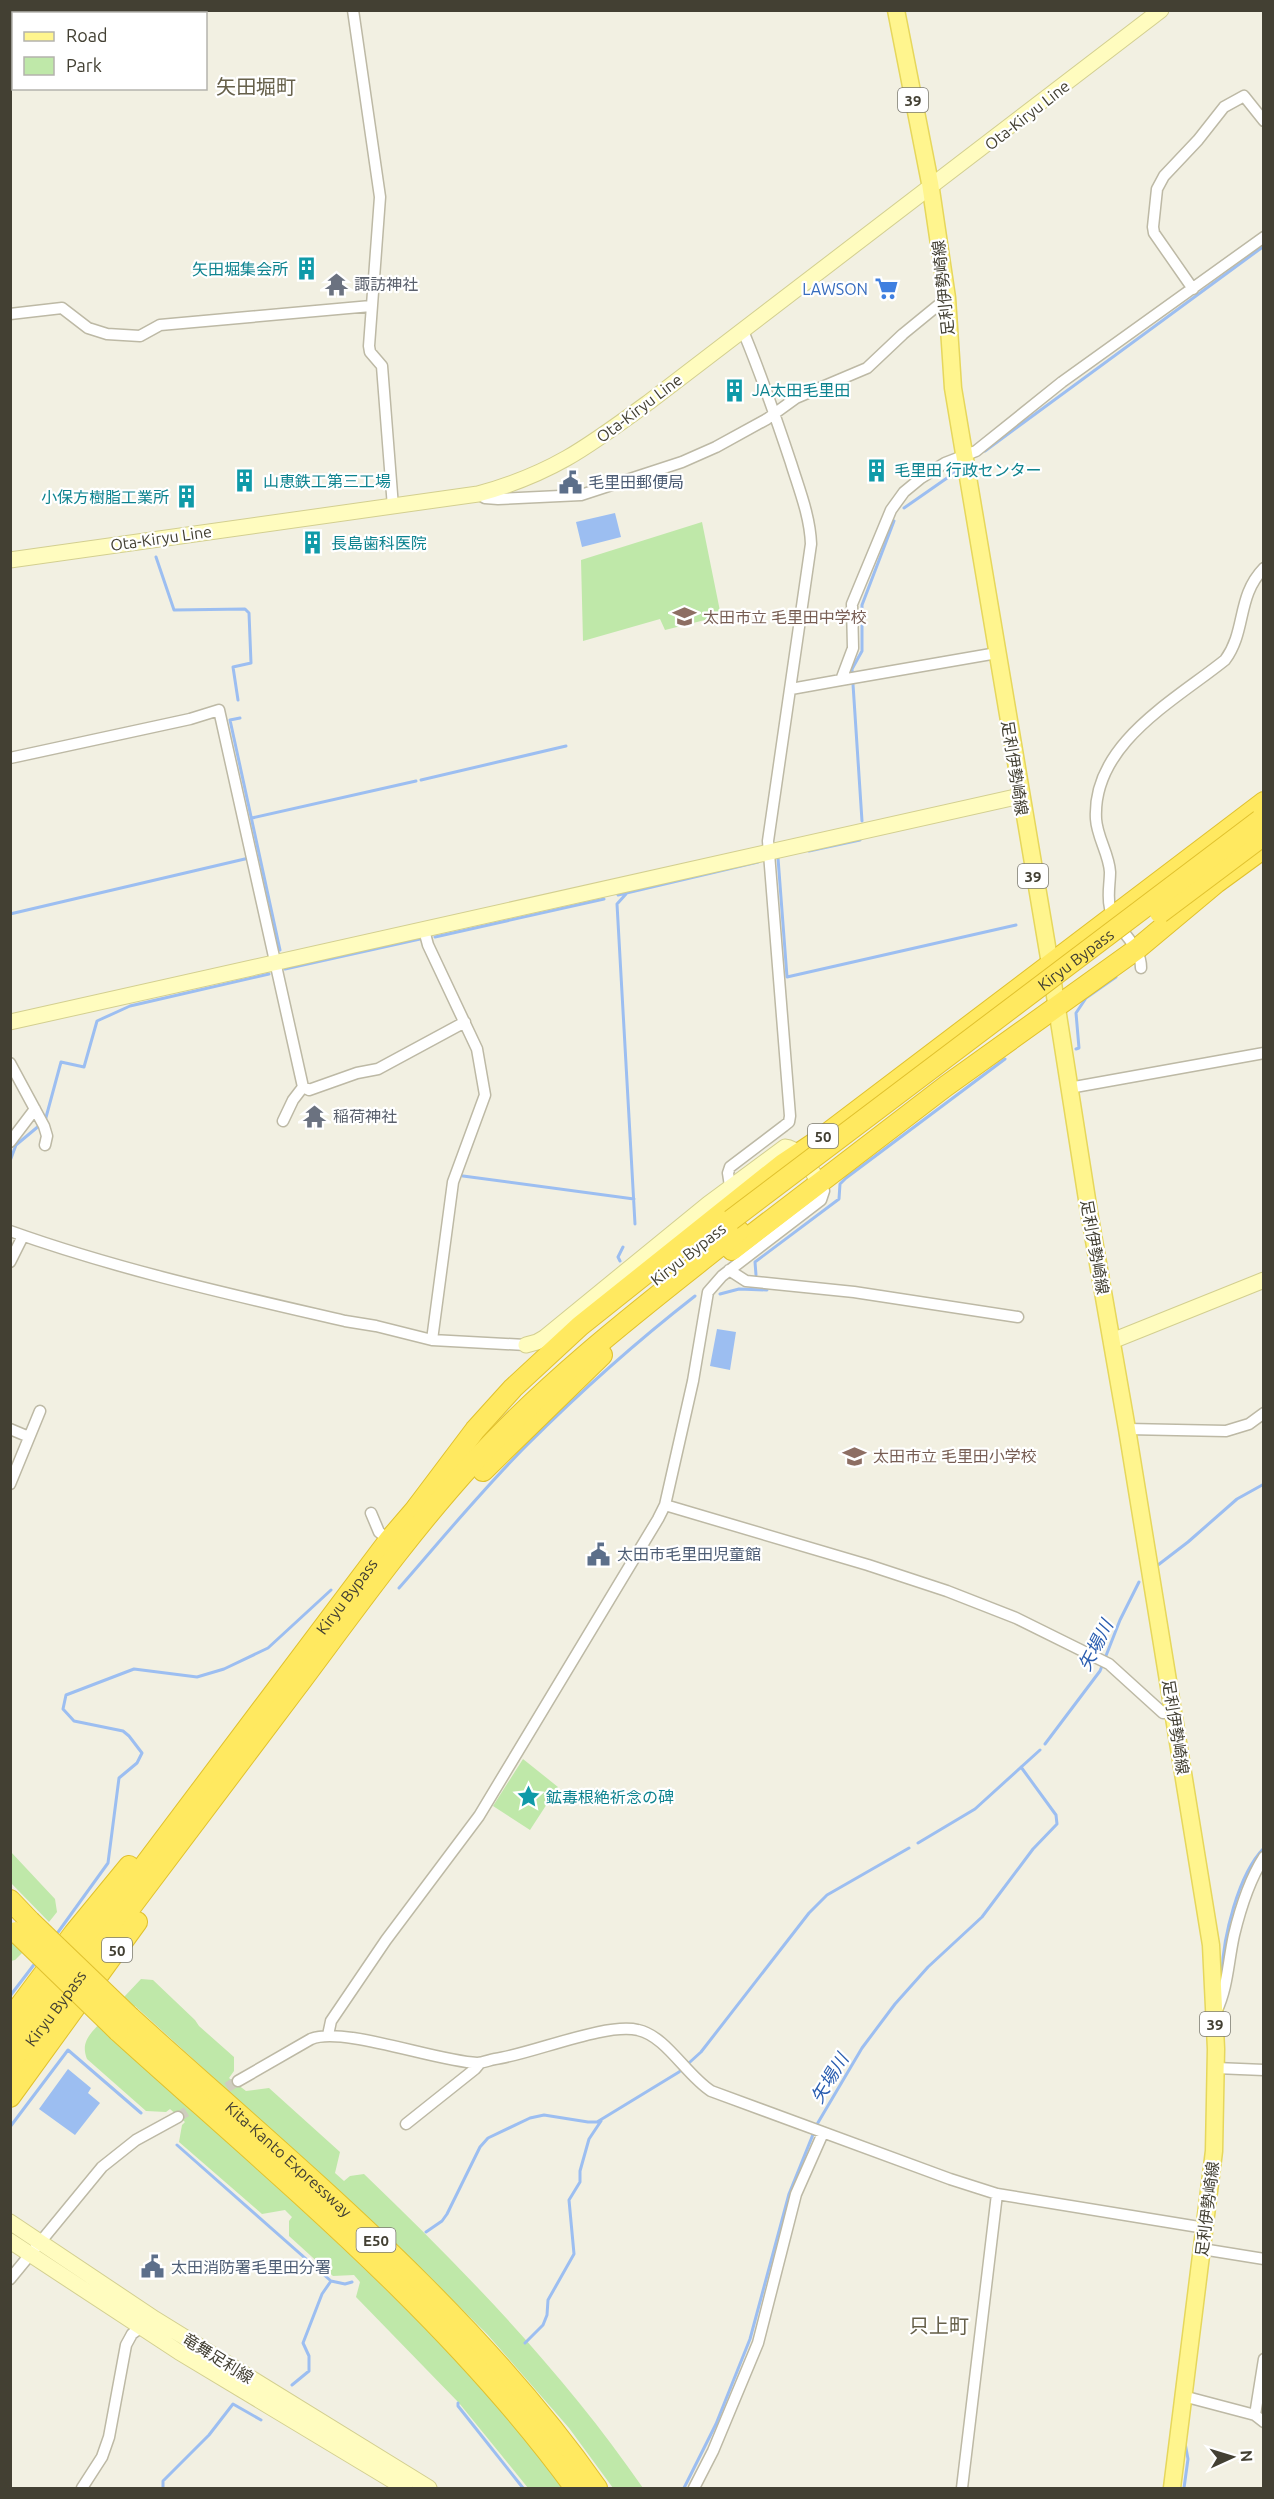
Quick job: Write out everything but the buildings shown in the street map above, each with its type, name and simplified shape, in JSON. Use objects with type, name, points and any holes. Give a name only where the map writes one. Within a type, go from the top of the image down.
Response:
[{"type":"highway","name":"50","points":[[417,1507],[475,1430],[513,1388],[580,1326],[798,1154],[1113,916],[1263,819]]},
{"type":"highway","name":"Kiryu Bypass","points":[[208,1791],[389,1540],[463,1455],[534,1383],[579,1342],[735,1226],[1263,819]]},
{"type":"highway","name":"50","points":[[414,1534],[489,1466],[606,1352],[762,1226],[946,1086],[1056,1008],[1139,958],[1216,883],[1263,848]]},
{"type":"highway","name":"Kiryu Bypass","points":[[10,2044],[208,1791],[473,1463],[597,1343],[735,1226]]},
{"type":"highway","name":"50","points":[[10,2019],[99,1900],[164,1825],[208,1791]]},
{"type":"highway","name":"50","points":[[10,2069],[208,1791]]},
{"type":"highway","name":"50","points":[[10,2097],[197,1835],[208,1791]]},
{"type":"highway","name":"Kita-Kanto Expressway","points":[[10,1900],[19,1926],[124,2024],[435,2325],[501,2397],[575,2488]]},
{"type":"highway","name":"Kita-Kanto Expressway","points":[[124,2024],[325,2192],[398,2261],[510,2379],[597,2488]]},
{"type":"main road","name":"足利伊勢崎線","points":[[896,10],[930,188],[947,298],[953,388],[1211,1945],[1216,2068],[1214,2151],[1173,2488]]},
{"type":"main road","name":"Ota-Kiryu Line","points":[[10,560],[478,494],[532,477],[578,453],[743,331],[1161,10]]},
{"type":"main road","points":[[10,1022],[424,930],[770,857],[1020,796]]},
{"type":"main road","points":[[526,1345],[544,1338],[730,1186],[784,1147],[789,1147],[798,1154],[820,1183]]},
{"type":"main road","points":[[1112,1341],[1263,1280]]},
{"type":"main road","name":"竜舞足利線","points":[[10,2222],[155,2319],[429,2488]]},
{"type":"main road","points":[[10,2241],[140,2327],[405,2488]]},
{"type":"street","points":[[353,10],[380,197],[369,346],[370,352],[381,366],[393,507]]},
{"type":"street","points":[[1193,289],[1154,232],[1159,184],[1198,140],[1217,114],[1234,99],[1244,96],[1263,121]]},
{"type":"street","points":[[850,678],[853,648],[852,604],[891,510],[904,492],[945,463],[976,452],[1062,382],[1263,237]]},
{"type":"street","points":[[478,494],[485,498],[498,499],[581,495],[682,462],[746,431],[796,398],[867,368],[903,334],[947,298]]},
{"type":"street","points":[[10,314],[62,308],[87,328],[107,334],[137,336],[160,326],[371,306]]},
{"type":"street","points":[[730,1186],[728,1173],[730,1167],[789,1122],[790,1116],[768,841],[810,558],[811,532],[775,412],[743,331]]},
{"type":"street","points":[[1139,958],[1113,916],[1110,906],[1108,882],[1110,871],[1096,821],[1099,790],[1106,770],[1118,750],[1129,738],[1164,706],[1225,660],[1238,638],[1242,605],[1263,568]]},
{"type":"street","points":[[790,689],[997,653]]},
{"type":"street","points":[[10,758],[190,719],[219,710],[303,1087],[293,1100],[283,1121]]},
{"type":"street","points":[[424,930],[428,945],[477,1049],[485,1095],[453,1182],[432,1340]]},
{"type":"street","points":[[303,1087],[309,1089],[357,1072],[378,1069],[465,1022]]},
{"type":"street","points":[[1069,1088],[1263,1053]]},
{"type":"street","points":[[10,1063],[40,1117],[47,1136],[45,1145]]},
{"type":"street","points":[[10,1142],[40,1117]]},
{"type":"street","points":[[328,2035],[331,2021],[386,1940],[479,1816],[665,1505],[693,1381],[708,1292],[729,1270],[821,1200],[824,1191],[820,1183]]},
{"type":"street","points":[[10,1231],[157,1276],[432,1340],[526,1345]]},
{"type":"street","points":[[10,1262],[23,1236]]},
{"type":"street","points":[[729,1270],[746,1281],[854,1292],[1018,1317]]},
{"type":"street","points":[[10,1484],[40,1411]]},
{"type":"street","points":[[1127,1429],[1226,1431],[1249,1424],[1263,1413]]},
{"type":"street","points":[[10,1429],[29,1437]]},
{"type":"street","points":[[665,1505],[947,1591],[1016,1618],[1104,1662],[1163,1713],[1174,1713]]},
{"type":"street","points":[[371,1513],[379,1532],[389,1540]]},
{"type":"street","points":[[1215,2015],[1224,1995],[1234,1934],[1255,1870],[1263,1857]]},
{"type":"street","points":[[238,2081],[311,2039],[328,2035],[344,2036],[437,2058],[480,2063],[514,2057],[613,2029],[636,2029],[654,2037],[690,2076],[711,2091],[997,2194],[1205,2228]]},
{"type":"street","points":[[406,2124],[480,2063]]},
{"type":"street","points":[[1216,2068],[1263,2070]]},
{"type":"street","points":[[10,2279],[102,2167],[136,2140],[178,2117]]},
{"type":"street","points":[[694,2488],[713,2451],[758,2343],[796,2194],[823,2133]]},
{"type":"street","points":[[962,2488],[997,2194]]},
{"type":"street","points":[[1202,2249],[1263,2259]]},
{"type":"street","points":[[82,2488],[102,2457],[109,2437],[126,2345],[132,2334],[155,2319]]},
{"type":"street","points":[[1183,2396],[1259,2419],[1263,2359]]},
{"type":"green space","points":[[702,522],[721,616],[665,630],[660,619],[583,641],[581,560]]},
{"type":"green space","points":[[523,1759],[558,1787],[530,1830],[493,1806]]},
{"type":"green space","points":[[11,1852],[55,1899],[57,1912],[49,1922],[11,1883]]},
{"type":"green space","points":[[15,1940],[24,1951],[11,1961],[10,1943]]},
{"type":"green space","points":[[141,1979],[153,1980],[234,2057],[234,2071],[229,2078],[246,2091],[269,2088],[340,2152],[335,2173],[344,2181],[350,2176],[364,2174],[439,2248],[547,2364],[612,2445],[643,2488],[613,2488],[569,2428],[487,2334],[392,2240],[135,2006],[133,2008],[124,1997]]},
{"type":"green space","points":[[99,2024],[110,2034],[108,2036],[309,2216],[424,2328],[496,2405],[562,2488],[528,2488],[459,2403],[356,2297],[360,2282],[354,2275],[333,2276],[289,2236],[289,2221],[292,2217],[285,2210],[262,2214],[179,2142],[182,2125],[185,2122],[170,2109],[166,2112],[146,2111],[87,2059],[85,2044]]},
{"type":"water","points":[[615,513],[621,537],[582,547],[576,522]]},
{"type":"water","points":[[717,1329],[736,1332],[730,1370],[710,1366]]},
{"type":"water","points":[[68,2069],[91,2088],[88,2093],[100,2103],[75,2135],[39,2109]]},
{"type":"waterway","points":[[985,451],[1264,246]]},
{"type":"waterway","points":[[904,508],[960,469]]},
{"type":"waterway","points":[[862,821],[852,669],[862,651],[862,605],[894,521]]},
{"type":"waterway","points":[[156,557],[174,610],[245,609],[249,613],[251,663],[233,667],[238,700]]},
{"type":"waterway","points":[[240,718],[230,720],[280,950]]},
{"type":"waterway","points":[[421,780],[566,746]]},
{"type":"waterway","points":[[252,818],[416,781]]},
{"type":"waterway","points":[[809,851],[860,840]]},
{"type":"waterway","points":[[10,914],[249,858]]},
{"type":"waterway","points":[[778,858],[787,977],[1016,925]]},
{"type":"waterway","points":[[618,895],[758,862]]},
{"type":"waterway","points":[[626,894],[617,904],[635,1224]]},
{"type":"waterway","points":[[435,937],[604,899]]},
{"type":"waterway","points":[[285,969],[420,939]]},
{"type":"waterway","points":[[45,1121],[61,1062],[84,1067],[97,1021],[130,1006],[269,974]]},
{"type":"waterway","points":[[1076,1049],[1079,1048],[1076,1013],[1086,998],[1116,977]]},
{"type":"waterway","points":[[756,1275],[755,1262],[839,1199],[840,1184],[846,1178],[1005,1059]]},
{"type":"waterway","points":[[10,1161],[16,1145],[40,1125]]},
{"type":"waterway","points":[[463,1176],[634,1199]]},
{"type":"waterway","points":[[620,1261],[618,1257],[623,1247]]},
{"type":"waterway","points":[[720,1294],[739,1289],[767,1290]]},
{"type":"waterway","points":[[399,1588],[478,1497],[527,1445],[609,1368],[695,1296]]},
{"type":"waterway","name":"矢場川","points":[[1158,1565],[1237,1499],[1264,1484]]},
{"type":"waterway","name":"矢場川","points":[[1045,1744],[1100,1671],[1120,1620],[1139,1582]]},
{"type":"waterway","points":[[56,1935],[108,1863],[119,1778],[137,1763],[142,1753],[123,1731],[74,1721],[63,1709],[66,1695],[134,1669],[197,1677],[224,1669],[268,1648],[331,1590]]},
{"type":"waterway","points":[[918,1843],[975,1809],[1040,1750]]},
{"type":"waterway","name":"矢場川","points":[[816,2126],[862,2048],[895,2004],[928,1967],[982,1917],[1033,1849],[1057,1824],[1056,1815],[1021,1767]]},
{"type":"waterway","points":[[426,2232],[442,2221],[447,2214],[480,2147],[488,2138],[530,2118],[544,2115],[597,2122],[679,2072],[701,2052],[809,1913],[827,1895],[909,1848]]},
{"type":"waterway","points":[[1222,1973],[1225,1942],[1234,1907],[1247,1874],[1264,1848]]},
{"type":"waterway","points":[[10,1996],[36,1962]]},
{"type":"waterway","points":[[10,2127],[68,2050],[141,2113]]},
{"type":"waterway","points":[[525,2343],[543,2325],[547,2315],[548,2300],[574,2254],[569,2200],[580,2182],[580,2171],[589,2139],[601,2121]]},
{"type":"waterway","name":"矢場川","points":[[684,2488],[716,2424],[750,2339],[789,2194],[814,2132]]},
{"type":"waterway","points":[[177,2145],[331,2281],[345,2284],[352,2282]]},
{"type":"waterway","points":[[292,2385],[309,2371],[309,2356],[303,2343],[322,2294],[331,2281]]},
{"type":"waterway","points":[[458,2403],[458,2406],[523,2488]]},
{"type":"waterway","points":[[163,2488],[163,2481],[209,2435],[233,2404],[261,2420]]},
{"type":"waterway","points":[[1184,2488],[1188,2459],[1185,2443]]},
{"type":"tunnel","points":[[214,2095],[238,2081]]},
{"type":"tunnel","points":[[178,2117],[201,2103]]},
{"type":"place","name":"矢田堀集会所","points":[[306,269]]},
{"type":"place","name":"諏訪神社","points":[[336,284]]},
{"type":"place","name":"LAWSON","points":[[886,289]]},
{"type":"place","name":"JA太田毛里田","points":[[734,390]]},
{"type":"place","name":"毛里田 行政センター","points":[[876,470]]},
{"type":"place","name":"山恵鉄工第三工場","points":[[245,481]]},
{"type":"place","name":"毛里田郵便局","points":[[570,482]]},
{"type":"place","name":"小保方樹脂工業所","points":[[187,497]]},
{"type":"place","name":"長島歯科医院","points":[[313,543]]},
{"type":"place","name":"太田市立 毛里田中学校","points":[[685,617]]},
{"type":"place","name":"稲荷神社","points":[[315,1116]]},
{"type":"place","name":"太田市立 毛里田小学校","points":[[855,1456]]},
{"type":"place","name":"太田市毛里田児童館","points":[[599,1554]]},
{"type":"place","name":"鉱毒根絶祈念の碑","points":[[528,1797]]},
{"type":"place","name":"太田消防署毛里田分署","points":[[153,2267]]},
{"type":"district","name":"矢田堀町","points":[[256,86]]},
{"type":"district","name":"只上町","points":[[939,2325]]}]
